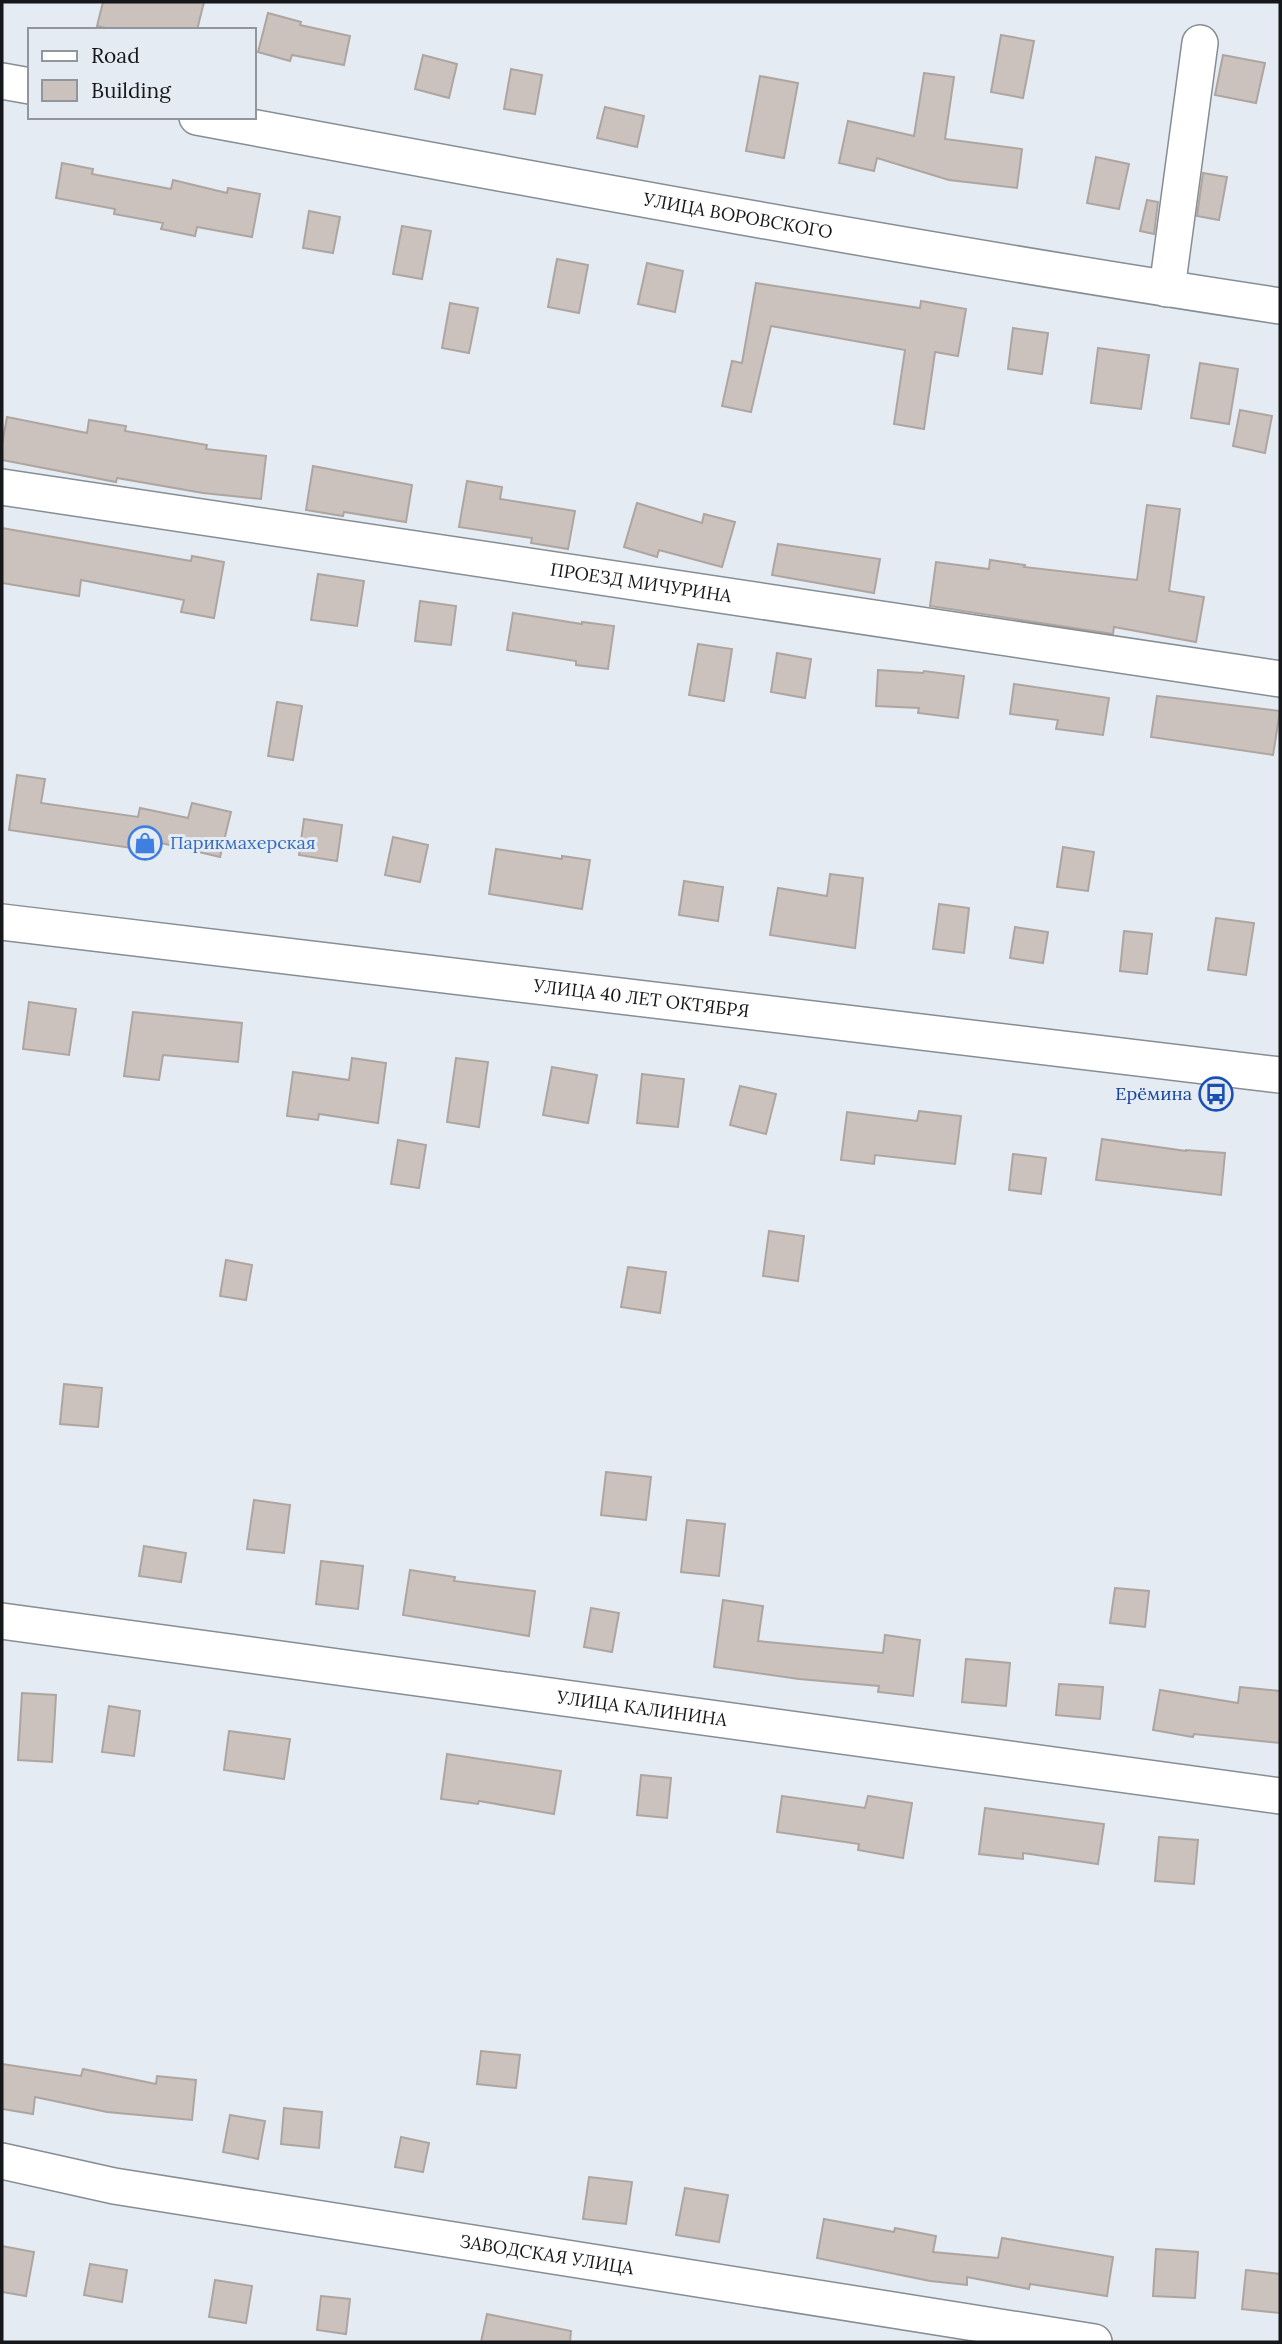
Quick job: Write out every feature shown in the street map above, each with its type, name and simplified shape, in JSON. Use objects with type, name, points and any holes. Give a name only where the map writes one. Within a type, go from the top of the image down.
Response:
[{"type":"street","points":[[1167,289],[1200,43]]},
{"type":"street","points":[[2,81],[28,86]]},
{"type":"street","name":"УЛИЦА ВОРОВСКОГО","points":[[208,119],[510,175],[1167,289],[1280,306]]},
{"type":"street","name":"ПРОЕЗД МИЧУРИНА","points":[[2,486],[1280,679]]},
{"type":"street","name":"УЛИЦА 40 ЛЕТ ОКТЯБРЯ","points":[[2,922],[1280,1075]]},
{"type":"street","name":"УЛИЦА КАЛИНИНА","points":[[2,1621],[1280,1796]]},
{"type":"street","name":"ЗАВОДСКАЯ УЛИЦА","points":[[2,2161],[114,2186],[1094,2342]]},
{"type":"building","points":[[103,2],[204,2],[198,28],[97,26]]},
{"type":"building","points":[[268,13],[301,22],[300,25],[350,36],[344,65],[292,55],[290,61],[258,52]]},
{"type":"building","points":[[1001,35],[1034,41],[1023,98],[991,92]]},
{"type":"building","points":[[423,55],[457,64],[449,98],[415,89]]},
{"type":"building","points":[[1223,55],[1265,63],[1256,103],[1215,95]]},
{"type":"building","points":[[511,69],[542,75],[535,114],[504,109]]},
{"type":"building","points":[[924,73],[954,77],[945,139],[1022,149],[1017,188],[949,180],[877,158],[874,171],[839,163],[848,121],[914,136]]},
{"type":"building","points":[[760,76],[798,83],[784,158],[746,151]]},
{"type":"building","points":[[605,107],[644,116],[637,147],[597,138]]},
{"type":"building","points":[[1096,157],[1129,164],[1119,209],[1087,203]]},
{"type":"building","points":[[62,163],[93,169],[92,174],[171,189],[173,180],[227,193],[228,188],[260,194],[252,237],[197,227],[195,236],[161,229],[163,223],[114,214],[115,209],[56,198]]},
{"type":"building","points":[[1203,173],[1227,177],[1219,220],[1197,216]]},
{"type":"building","points":[[1147,200],[1158,202],[1154,234],[1140,231]]},
{"type":"building","points":[[309,211],[340,217],[333,253],[303,248]]},
{"type":"building","points":[[402,226],[431,231],[422,279],[393,274]]},
{"type":"building","points":[[557,259],[588,265],[579,313],[548,307]]},
{"type":"building","points":[[647,263],[683,271],[675,312],[638,304]]},
{"type":"building","points":[[756,283],[920,308],[921,301],[966,309],[958,356],[935,352],[924,429],[894,424],[905,350],[771,326],[751,412],[722,406],[732,361],[742,363]]},
{"type":"building","points":[[450,303],[478,308],[469,353],[442,348]]},
{"type":"building","points":[[1013,328],[1048,333],[1042,374],[1008,369]]},
{"type":"building","points":[[1098,348],[1149,355],[1141,409],[1091,403]]},
{"type":"building","points":[[1200,363],[1238,369],[1229,424],[1191,418]]},
{"type":"building","points":[[1240,410],[1272,416],[1265,453],[1233,446]]},
{"type":"building","points":[[7,417],[87,433],[89,420],[126,426],[125,431],[207,445],[206,449],[266,456],[261,499],[203,493],[117,478],[116,482],[2,460]]},
{"type":"building","points":[[313,466],[412,485],[406,522],[344,512],[343,516],[306,510]]},
{"type":"building","points":[[467,481],[502,487],[500,499],[575,511],[568,549],[531,543],[532,538],[459,527]]},
{"type":"building","points":[[637,503],[702,523],[704,514],[735,522],[722,567],[659,550],[657,557],[624,547]]},
{"type":"building","points":[[1147,505],[1180,509],[1169,591],[1204,597],[1196,642],[1114,627],[1113,634],[930,606],[936,562],[989,569],[990,560],[1025,565],[1024,567],[1137,580]]},
{"type":"building","points":[[2,528],[191,561],[192,556],[224,562],[214,618],[181,612],[184,600],[81,580],[79,596],[2,583]]},
{"type":"building","points":[[778,544],[880,559],[874,593],[772,575]]},
{"type":"building","points":[[318,574],[364,581],[357,626],[311,620]]},
{"type":"building","points":[[420,601],[456,606],[451,645],[415,641]]},
{"type":"building","points":[[513,613],[582,624],[614,626],[608,669],[507,650]]},
{"type":"building","points":[[698,644],[732,649],[724,701],[689,695]]},
{"type":"building","points":[[777,653],[811,659],[805,698],[771,692]]},
{"type":"building","points":[[878,670],[924,671],[964,676],[958,718],[918,713],[919,708],[876,706]]},
{"type":"building","points":[[1014,684],[1109,698],[1103,735],[1056,729],[1058,720],[1010,714]]},
{"type":"building","points":[[1157,696],[1280,711],[1273,755],[1151,737]]},
{"type":"building","points":[[277,702],[302,706],[293,760],[268,756]]},
{"type":"building","points":[[17,775],[45,779],[41,803],[138,817],[140,808],[188,818],[192,803],[231,812],[220,857],[157,842],[155,855],[131,851],[132,848],[9,830]]},
{"type":"building","points":[[304,819],[342,825],[337,861],[299,855]]},
{"type":"building","points":[[393,837],[428,845],[420,882],[385,875]]},
{"type":"building","points":[[1063,847],[1094,852],[1088,891],[1057,887]]},
{"type":"building","points":[[496,849],[562,859],[562,856],[590,860],[582,909],[489,894]]},
{"type":"building","points":[[830,874],[863,878],[855,948],[770,935],[778,888],[827,896]]},
{"type":"building","points":[[684,881],[723,887],[718,921],[679,915]]},
{"type":"building","points":[[939,904],[969,908],[964,953],[933,949]]},
{"type":"building","points":[[1216,918],[1254,923],[1246,975],[1208,970]]},
{"type":"building","points":[[1015,927],[1048,932],[1043,963],[1010,958]]},
{"type":"building","points":[[1124,931],[1152,934],[1147,974],[1120,971]]},
{"type":"building","points":[[29,1002],[76,1009],[69,1055],[23,1049]]},
{"type":"building","points":[[133,1012],[242,1023],[238,1062],[163,1055],[159,1080],[124,1076]]},
{"type":"building","points":[[352,1058],[386,1063],[378,1123],[319,1114],[318,1120],[287,1116],[293,1072],[349,1080]]},
{"type":"building","points":[[456,1058],[488,1062],[479,1127],[447,1122]]},
{"type":"building","points":[[552,1067],[597,1075],[588,1123],[543,1115]]},
{"type":"building","points":[[642,1074],[684,1079],[678,1127],[637,1123]]},
{"type":"building","points":[[740,1086],[776,1094],[766,1134],[730,1125]]},
{"type":"building","points":[[919,1111],[961,1116],[955,1164],[875,1155],[874,1164],[841,1160],[847,1112],[917,1121]]},
{"type":"building","points":[[1102,1139],[1186,1151],[1225,1153],[1221,1195],[1096,1180]]},
{"type":"building","points":[[398,1140],[426,1145],[419,1188],[391,1184]]},
{"type":"building","points":[[1013,1154],[1046,1158],[1041,1194],[1009,1190]]},
{"type":"building","points":[[769,1231],[804,1236],[798,1281],[763,1276]]},
{"type":"building","points":[[226,1260],[252,1265],[246,1300],[220,1296]]},
{"type":"building","points":[[628,1267],[666,1272],[660,1313],[621,1307]]},
{"type":"building","points":[[64,1384],[102,1388],[98,1427],[60,1424]]},
{"type":"building","points":[[606,1472],[651,1477],[646,1520],[601,1515]]},
{"type":"building","points":[[254,1500],[290,1505],[284,1553],[247,1549]]},
{"type":"building","points":[[687,1520],[725,1524],[719,1576],[681,1572]]},
{"type":"building","points":[[144,1546],[186,1553],[181,1582],[139,1576]]},
{"type":"building","points":[[321,1561],[363,1566],[358,1609],[316,1604]]},
{"type":"building","points":[[410,1570],[455,1577],[454,1581],[535,1591],[529,1636],[403,1615]]},
{"type":"building","points":[[1115,1588],[1149,1591],[1145,1627],[1110,1623]]},
{"type":"building","points":[[723,1600],[763,1606],[758,1641],[883,1653],[885,1635],[920,1640],[913,1696],[878,1692],[879,1686],[799,1679],[714,1667]]},
{"type":"building","points":[[591,1608],[619,1613],[612,1652],[584,1647]]},
{"type":"building","points":[[966,1659],[1010,1663],[1006,1706],[962,1702]]},
{"type":"building","points":[[1059,1684],[1103,1687],[1100,1719],[1056,1715]]},
{"type":"building","points":[[1240,1687],[1280,1691],[1280,1743],[1194,1734],[1193,1737],[1153,1730],[1160,1690],[1238,1703]]},
{"type":"building","points":[[22,1693],[56,1695],[52,1762],[18,1760]]},
{"type":"building","points":[[109,1706],[140,1711],[134,1756],[102,1752]]},
{"type":"building","points":[[229,1731],[290,1739],[284,1779],[224,1770]]},
{"type":"building","points":[[447,1754],[561,1771],[554,1814],[479,1801],[478,1804],[441,1799]]},
{"type":"building","points":[[641,1775],[671,1778],[667,1818],[637,1815]]},
{"type":"building","points":[[782,1796],[865,1808],[868,1796],[912,1803],[903,1858],[858,1850],[859,1844],[777,1832]]},
{"type":"building","points":[[985,1808],[1104,1824],[1098,1864],[1023,1853],[1023,1859],[979,1854]]},
{"type":"building","points":[[1159,1837],[1198,1840],[1194,1884],[1155,1881]]},
{"type":"building","points":[[481,2051],[520,2055],[516,2088],[477,2084]]},
{"type":"building","points":[[2,2064],[81,2076],[83,2069],[156,2084],[157,2076],[196,2080],[192,2120],[107,2112],[35,2097],[33,2114],[2,2109]]},
{"type":"building","points":[[284,2108],[322,2112],[319,2148],[281,2144]]},
{"type":"building","points":[[230,2115],[265,2121],[258,2159],[223,2152]]},
{"type":"building","points":[[401,2137],[429,2143],[423,2172],[395,2167]]},
{"type":"building","points":[[589,2177],[632,2182],[626,2224],[583,2219]]},
{"type":"building","points":[[685,2188],[728,2195],[719,2242],[676,2235]]},
{"type":"building","points":[[824,2219],[894,2232],[895,2228],[936,2236],[933,2252],[998,2258],[1002,2238],[1113,2257],[1107,2296],[1030,2284],[1029,2289],[967,2277],[967,2285],[930,2281],[817,2258]]},
{"type":"building","points":[[2,2246],[34,2252],[26,2296],[2,2292]]},
{"type":"building","points":[[1156,2249],[1198,2252],[1195,2298],[1153,2296]]},
{"type":"building","points":[[90,2264],[127,2270],[122,2302],[84,2295]]},
{"type":"building","points":[[1246,2270],[1280,2274],[1280,2313],[1242,2309]]},
{"type":"building","points":[[215,2280],[252,2286],[246,2323],[209,2317]]},
{"type":"building","points":[[321,2296],[350,2299],[346,2334],[317,2330]]},
{"type":"building","points":[[487,2314],[571,2331],[570,2342],[481,2342]]},
{"type":"place","name":"Парикмахерская","points":[[145,843]]},
{"type":"place","name":"Ерёмина","points":[[1216,1094]]}]
